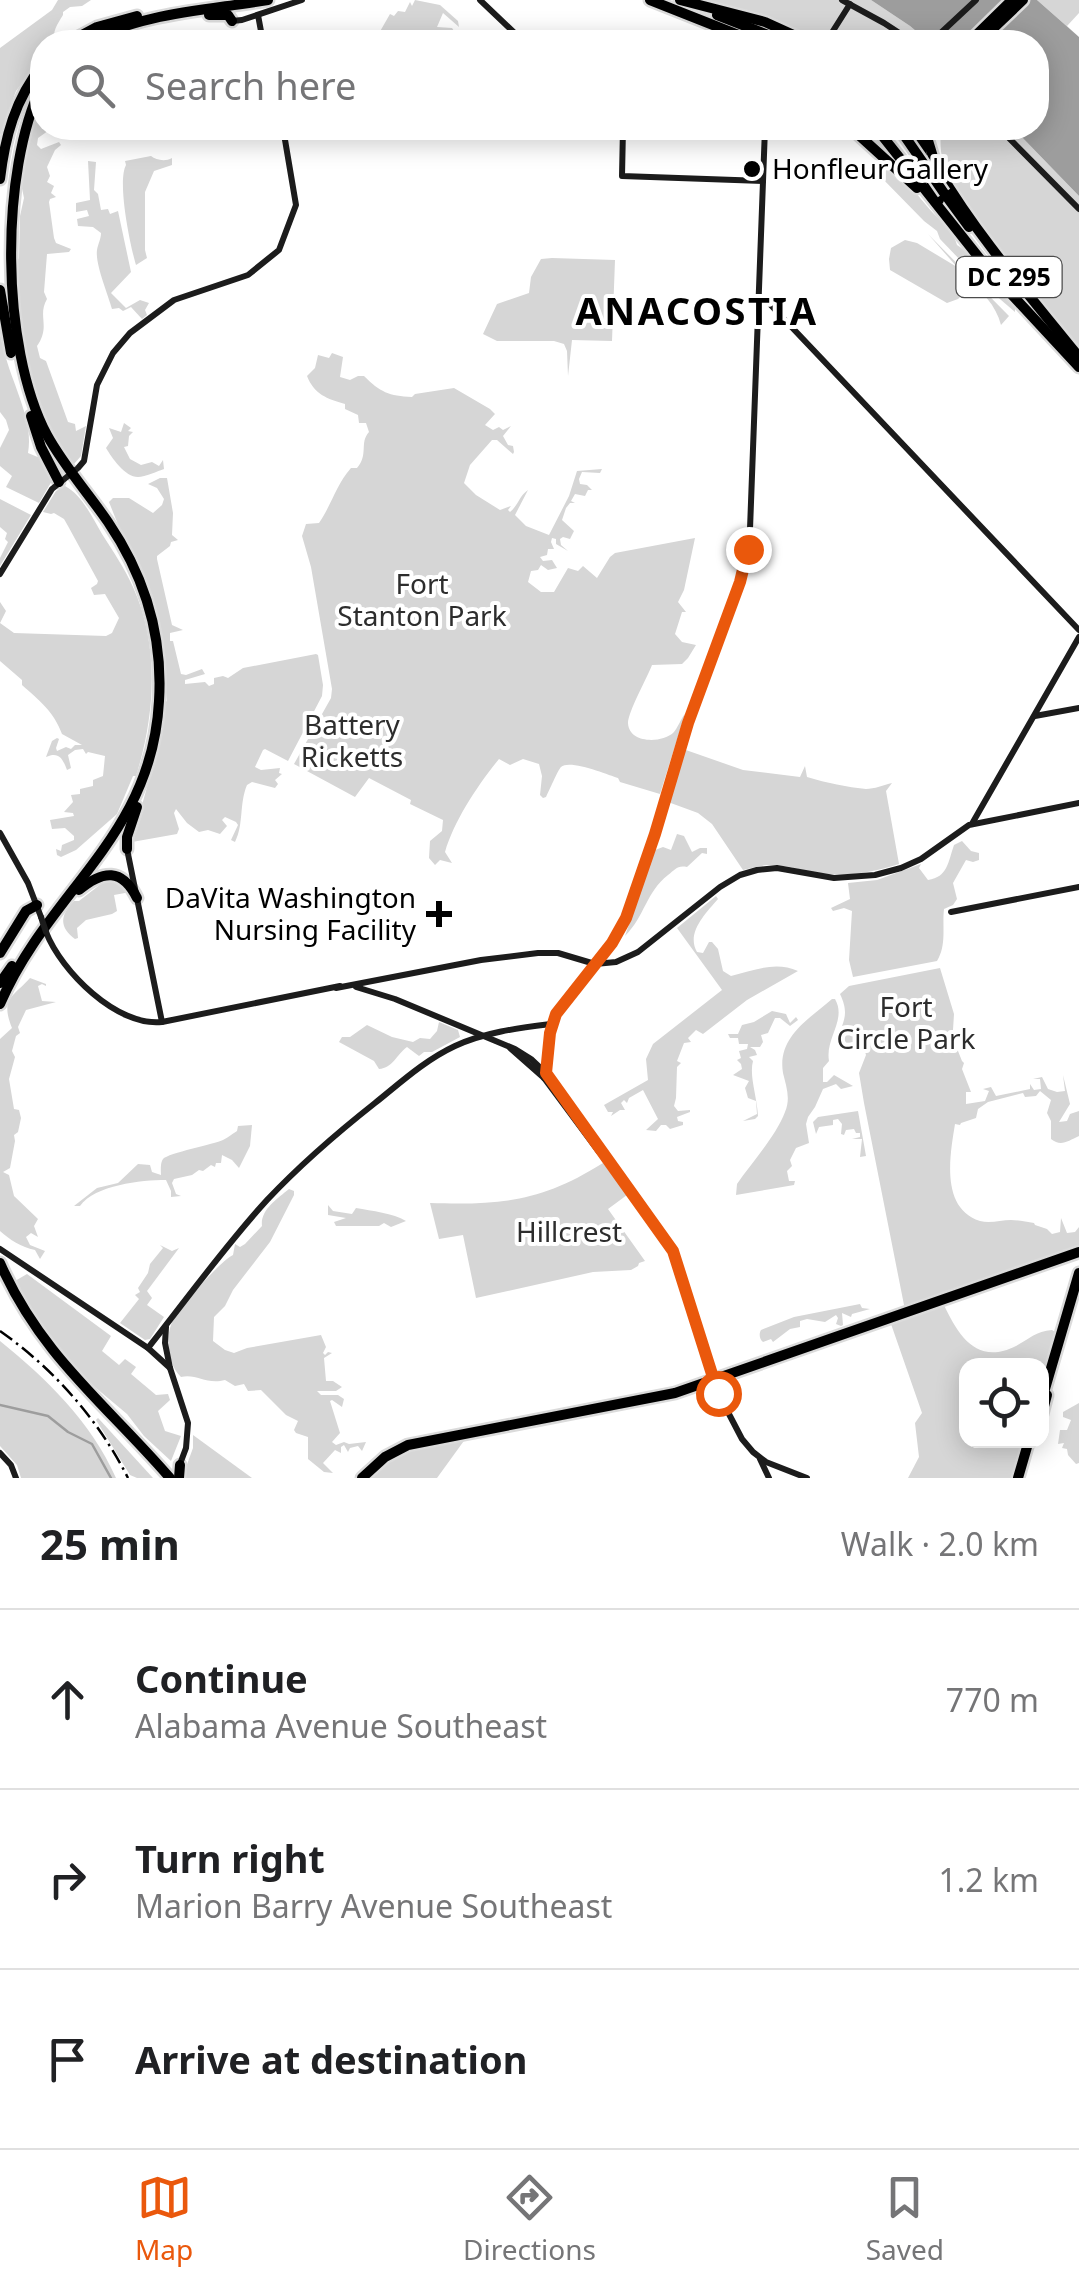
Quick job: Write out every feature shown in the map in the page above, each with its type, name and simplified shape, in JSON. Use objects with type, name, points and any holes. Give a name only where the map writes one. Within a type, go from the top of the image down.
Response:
[{"type":"highway","points":[[206,4],[218,0]]},
{"type":"highway","points":[[92,30],[113,21],[232,0]]},
{"type":"highway","points":[[114,30],[268,0]]},
{"type":"highway","points":[[650,0],[765,22],[783,30]]},
{"type":"highway","points":[[992,30],[1023,0]]},
{"type":"highway","points":[[673,2],[748,30]]},
{"type":"highway","points":[[673,2],[730,30]]},
{"type":"highway","points":[[973,30],[1008,3]]},
{"type":"highway","points":[[980,30],[1008,3]]},
{"type":"highway","points":[[173,16],[228,14],[232,21]]},
{"type":"highway","points":[[0,179],[11,120],[30,83]]},
{"type":"highway","points":[[30,107],[13,160],[6,225],[14,333],[32,399],[66,477],[106,519],[128,554],[152,617],[158,652],[158,718],[148,774],[127,837],[127,849]]},
{"type":"highway","points":[[864,140],[911,182],[958,233]]},
{"type":"highway","name":"DC 295","points":[[882,140],[1003,287],[1079,367]]},
{"type":"highway","name":"DC 295","points":[[908,140],[1001,267],[1079,357]]},
{"type":"highway","points":[[921,140],[924,167],[938,199],[1056,344]]},
{"type":"highway","points":[[925,140],[946,188]]},
{"type":"highway","points":[[934,140],[946,188]]},
{"type":"highway","points":[[0,290],[13,361],[41,447],[113,540],[138,591],[152,647],[154,685],[143,762],[122,812],[0,986]]},
{"type":"highway","points":[[0,1004],[20,965],[123,822],[150,758]]},
{"type":"highway","points":[[54,916],[83,887],[102,876],[122,878],[137,898]]},
{"type":"highway","points":[[0,952],[29,912],[38,910]]},
{"type":"highway","points":[[362,1478],[384,1457],[403,1446],[679,1391],[1079,1252]]},
{"type":"highway","points":[[0,1263],[25,1311],[55,1355],[171,1476]]},
{"type":"highway","points":[[1049,1375],[1079,1273]]},
{"type":"highway","points":[[0,1276],[27,1325],[53,1360],[152,1466],[171,1476]]},
{"type":"highway","points":[[1049,1390],[1079,1289]]},
{"type":"highway","points":[[1020,1478],[1029,1448]]},
{"type":"main road","points":[[232,21],[302,0]]},
{"type":"main road","points":[[480,0],[511,30]]},
{"type":"main road","points":[[842,0],[896,30]]},
{"type":"main road","points":[[943,30],[976,0]]},
{"type":"main road","points":[[834,30],[850,4]]},
{"type":"main road","points":[[258,15],[261,30]]},
{"type":"main road","points":[[0,574],[50,492],[82,465],[98,384],[128,335],[174,300],[248,275],[279,250],[296,205],[285,140]]},
{"type":"main road","points":[[624,140],[622,176],[763,181]]},
{"type":"main road","points":[[545,1076],[552,1024],[561,1006],[615,938],[626,918],[688,723],[745,566],[751,515],[765,140]]},
{"type":"main road","points":[[1011,140],[1079,209]]},
{"type":"main road","points":[[336,988],[542,952],[594,964],[616,962],[635,954],[740,875],[782,868],[834,878],[875,875],[916,862],[972,824],[1079,634],[759,296]]},
{"type":"main road","points":[[1033,716],[1079,708]]},
{"type":"main road","points":[[972,824],[1079,803]]},
{"type":"main road","points":[[0,833],[28,883],[46,932],[66,968],[115,1010],[140,1022],[162,1022],[371,982],[395,999]]},
{"type":"main road","points":[[127,849],[162,1022]]},
{"type":"main road","points":[[950,912],[1079,886]]},
{"type":"main road","points":[[355,986],[510,1047],[545,1076],[673,1251],[714,1380],[742,1439],[760,1458],[807,1478]]},
{"type":"main road","points":[[148,1348],[262,1206],[326,1144],[422,1065],[483,1035],[552,1024]]},
{"type":"main road","points":[[0,1249],[148,1348],[170,1368]]},
{"type":"main road","points":[[166,1326],[164,1343],[188,1419],[186,1444],[171,1476]]},
{"type":"main road","points":[[171,1476],[186,1444]]},
{"type":"main road","points":[[0,1453],[16,1478]]},
{"type":"main road","points":[[760,1458],[770,1478]]},
{"type":"main road","points":[[770,1478],[774,1466]]},
{"type":"green space","points":[[58,0],[91,0],[63,12],[56,30],[30,30],[30,73],[16,91],[0,136],[0,48],[52,10]]},
{"type":"green space","points":[[415,0],[440,5],[458,21],[459,27],[443,13],[437,27],[453,30],[381,30],[390,14],[405,12],[410,2],[412,6]]},
{"type":"green space","points":[[691,0],[871,0],[915,30],[779,30]]},
{"type":"green space","points":[[1037,0],[1079,0],[1079,13],[1067,26],[1079,37]]},
{"type":"green space","points":[[30,130],[30,140],[38,140],[41,149],[59,142],[61,145],[47,167],[47,182],[54,186],[51,193],[56,197],[49,202],[54,238],[56,243],[71,249],[47,254],[47,299],[43,333],[37,346],[68,422],[75,424],[76,431],[86,426],[81,456],[74,464],[46,424],[23,346],[13,269],[19,258],[24,198],[17,164]]},
{"type":"green space","points":[[941,140],[1025,140],[1079,196],[1079,346],[1034,296],[987,233],[964,201],[943,159]]},
{"type":"green space","points":[[151,156],[161,160],[172,158],[172,165],[154,171],[145,192],[147,258],[136,265],[124,199],[125,161]]},
{"type":"green space","points":[[88,161],[96,162],[94,190],[101,210],[108,209],[110,214],[118,211],[131,272],[111,293],[126,308],[140,300],[149,303],[142,319],[131,307],[123,311],[112,309],[97,256],[101,233],[93,227],[78,226],[77,219],[89,216],[87,210],[76,212],[76,203],[90,200]]},
{"type":"green space","points":[[873,168],[889,169],[913,190],[1015,307],[1015,312],[878,174]]},
{"type":"green space","points":[[928,234],[1009,316],[1001,325],[992,305],[965,275],[965,292],[947,303],[890,270],[891,248],[905,240],[957,267]]},
{"type":"green space","points":[[541,259],[615,260],[612,341],[572,340],[568,376],[564,344],[497,341],[483,334],[497,304],[529,293],[531,277]]},
{"type":"green space","points":[[0,333],[26,417],[28,453],[40,458],[53,479],[39,503],[6,487],[12,476],[0,466],[0,448],[9,430],[0,412]]},
{"type":"green space","points":[[332,353],[343,357],[340,377],[350,380],[364,376],[385,392],[412,397],[454,388],[495,414],[485,425],[493,430],[511,426],[503,436],[513,446],[513,454],[492,440],[470,465],[464,483],[500,510],[511,506],[510,512],[528,490],[515,515],[526,526],[549,535],[577,471],[602,469],[600,473],[582,472],[580,484],[592,490],[585,496],[575,494],[571,501],[575,503],[566,508],[562,520],[574,531],[570,539],[560,539],[568,551],[552,538],[554,549],[540,557],[543,561],[552,560],[557,568],[548,570],[541,565],[531,571],[528,582],[541,592],[554,592],[568,568],[578,571],[583,566],[597,578],[615,553],[695,538],[678,602],[686,612],[682,612],[675,634],[682,642],[696,645],[682,664],[652,665],[628,723],[634,735],[654,740],[673,733],[685,714],[660,794],[589,768],[566,765],[543,798],[539,764],[523,759],[510,765],[499,759],[454,828],[445,852],[452,863],[440,860],[435,865],[429,858],[430,841],[442,831],[443,820],[369,778],[355,797],[294,764],[331,698],[332,689],[302,536],[306,524],[319,523],[346,474],[361,463],[369,432],[366,423],[359,423],[358,415],[317,391],[307,376],[315,368],[318,355],[329,358]]},
{"type":"green space","points":[[124,423],[133,432],[124,447],[130,459],[141,465],[152,462],[159,466],[163,460],[164,469],[138,477],[119,466],[106,448],[113,438],[109,428],[121,432]]},
{"type":"green space","points":[[167,478],[172,535],[178,540],[157,556],[172,625],[183,630],[170,633],[170,641],[181,674],[202,669],[205,674],[185,680],[185,684],[205,682],[209,686],[214,684],[214,678],[228,678],[243,668],[318,655],[322,696],[288,761],[263,750],[255,767],[280,768],[282,774],[275,780],[275,788],[252,782],[247,785],[235,842],[231,840],[236,822],[225,817],[222,820],[227,826],[220,834],[199,832],[176,809],[177,834],[132,842],[167,701],[156,610],[109,502],[113,498],[129,498],[153,513],[164,499],[157,488],[148,484]]},
{"type":"green space","points":[[65,486],[86,507],[133,587],[148,633],[152,681],[147,729],[136,776],[117,814],[76,850],[61,857],[56,849],[61,851],[62,845],[74,840],[74,836],[65,828],[52,829],[50,820],[74,816],[64,812],[73,802],[71,795],[80,794],[80,789],[93,786],[93,780],[103,776],[105,756],[75,750],[68,755],[71,768],[67,770],[60,757],[46,757],[57,738],[57,751],[82,745],[62,734],[46,707],[0,661],[0,623],[14,633],[112,633],[119,618],[105,594],[94,595],[91,588],[98,581],[68,526],[54,513],[43,512],[56,491]]},
{"type":"green space","points":[[0,499],[31,515],[0,566],[8,542],[7,533],[0,527]]},
{"type":"green space","points":[[0,602],[6,611],[0,623]]},
{"type":"green space","points":[[683,749],[743,770],[800,777],[805,766],[807,777],[837,784],[866,789],[892,783],[886,791],[899,864],[847,874],[775,865],[743,870],[712,824],[698,813],[668,802]]},
{"type":"green space","points":[[677,834],[684,836],[692,852],[707,848],[707,854],[702,853],[687,867],[676,868],[661,882],[625,936],[655,850],[671,850]]},
{"type":"green space","name":"Fort Circle Park","points":[[962,841],[979,853],[979,860],[966,860],[953,883],[957,899],[944,909],[943,942],[937,961],[853,977],[849,960],[852,911],[831,908],[850,899],[848,883],[877,880],[921,864],[919,868],[928,880],[935,878],[946,868],[954,845]]},
{"type":"green space","points":[[106,880],[126,890],[114,895],[117,911],[86,920],[77,928],[75,939],[64,925],[66,911],[74,901]]},
{"type":"green space","points":[[716,896],[718,899],[695,931],[697,952],[703,953],[712,942],[718,949],[723,971],[731,976],[773,967],[798,971],[747,1000],[703,1034],[696,1030],[688,1038],[691,1042],[684,1043],[677,1061],[681,1063],[677,1067],[674,1106],[678,1111],[690,1112],[677,1117],[683,1125],[646,1130],[658,1119],[643,1090],[627,1103],[624,1100],[621,1103],[625,1110],[611,1116],[613,1112],[608,1112],[604,1105],[648,1080],[646,1059],[653,1044],[722,990],[677,928]]},
{"type":"green space","name":"Fort Circle Park","points":[[940,968],[954,1014],[952,1046],[964,1063],[962,1069],[971,1092],[966,1092],[966,1104],[985,1101],[989,1091],[983,1089],[991,1087],[996,1096],[1030,1089],[1030,1084],[1034,1090],[1041,1089],[1040,1079],[1033,1079],[1042,1077],[1048,1089],[1065,1091],[1063,1075],[1070,1104],[1059,1122],[1079,1111],[1079,1136],[1061,1143],[1051,1139],[1047,1113],[1051,1100],[1040,1091],[1036,1096],[1025,1097],[1023,1093],[988,1102],[978,1109],[976,1118],[955,1124],[951,1179],[959,1205],[980,1221],[1034,1223],[1052,1234],[1060,1232],[1061,1218],[1067,1233],[1079,1227],[1079,1245],[905,1310],[859,1073],[866,1055],[864,1048],[852,1044],[847,1048],[841,1041],[837,1044],[845,1014],[840,994],[849,986]]},
{"type":"green space","points":[[30,978],[46,984],[38,986],[42,1001],[56,1002],[26,1010],[18,1027],[9,1079],[14,1109],[19,1110],[21,1118],[14,1135],[10,1168],[3,1172],[9,1175],[14,1196],[38,1219],[34,1226],[38,1237],[31,1233],[26,1237],[30,1245],[45,1251],[40,1259],[35,1250],[0,1231],[0,1039],[12,1028],[7,1010],[10,999]]},
{"type":"green space","points":[[832,999],[839,1014],[829,1061],[823,1068],[823,1082],[834,1075],[853,1086],[841,1089],[836,1084],[823,1089],[806,1124],[809,1143],[796,1148],[790,1160],[792,1166],[787,1171],[794,1185],[736,1195],[737,1184],[776,1130],[787,1107],[782,1060],[785,1049],[797,1030]]},
{"type":"green space","points":[[772,1011],[786,1014],[790,1023],[796,1017],[798,1020],[790,1026],[775,1018],[768,1033],[761,1035],[760,1047],[750,1047],[757,1055],[749,1057],[753,1061],[756,1101],[748,1098],[745,1088],[749,1081],[733,1075],[742,1069],[737,1060],[741,1058],[739,1051],[747,1049],[748,1044],[739,1044],[738,1038],[728,1034],[738,1034],[742,1025]]},
{"type":"green space","points":[[439,1022],[458,1030],[460,1037],[419,1056],[407,1047],[391,1064],[379,1069],[374,1061],[339,1042],[367,1025],[413,1042],[430,1039]]},
{"type":"green space","points":[[858,1111],[866,1156],[860,1157],[862,1139],[852,1139],[860,1137],[860,1133],[854,1129],[841,1134],[838,1119],[833,1120],[833,1125],[819,1127],[816,1134],[813,1122],[818,1117]]},
{"type":"green space","points":[[252,1125],[250,1146],[239,1168],[222,1155],[221,1163],[215,1167],[211,1165],[174,1179],[176,1194],[181,1196],[171,1197],[166,1180],[144,1181],[107,1189],[74,1206],[97,1188],[118,1183],[138,1164],[150,1165],[152,1172],[161,1175],[163,1159],[223,1140],[238,1126]]},
{"type":"green space","name":"Hillcrest","points":[[603,1163],[627,1195],[608,1209],[645,1261],[631,1270],[593,1272],[476,1298],[463,1235],[439,1239],[430,1203],[520,1198],[560,1186]]},
{"type":"green space","points":[[289,1189],[294,1195],[270,1242],[214,1317],[213,1341],[234,1353],[321,1335],[326,1347],[323,1353],[332,1353],[324,1358],[326,1381],[342,1387],[336,1391],[317,1391],[344,1399],[342,1407],[330,1401],[340,1433],[332,1442],[366,1442],[362,1451],[358,1446],[348,1452],[344,1445],[341,1453],[335,1450],[323,1463],[333,1473],[324,1472],[308,1459],[308,1437],[294,1430],[298,1421],[286,1415],[261,1390],[248,1391],[244,1384],[235,1386],[225,1380],[181,1377],[169,1353],[169,1331],[181,1309],[233,1255],[235,1244],[245,1244],[262,1226],[266,1210]]},
{"type":"green space","points":[[328,1205],[333,1211],[352,1214],[356,1208],[406,1221],[391,1227],[384,1223],[336,1226],[334,1222],[346,1218],[328,1215]]},
{"type":"green space","points":[[160,1245],[172,1251],[179,1248],[147,1291],[152,1298],[147,1305],[164,1317],[150,1339],[145,1340],[120,1323],[139,1299],[135,1295],[163,1248]]},
{"type":"green space","points":[[27,1274],[111,1336],[102,1351],[119,1365],[125,1359],[136,1367],[131,1374],[156,1395],[168,1394],[170,1400],[158,1411],[165,1431],[181,1436],[171,1461],[127,1414],[71,1367],[26,1304],[15,1281]]},
{"type":"green space","points":[[860,1304],[870,1309],[851,1317],[842,1313],[841,1326],[836,1324],[836,1315],[825,1322],[807,1319],[773,1342],[760,1338],[761,1330],[794,1317]]},
{"type":"green space","points":[[944,1305],[963,1336],[980,1350],[1002,1351],[1041,1332],[1052,1330],[1058,1334],[1049,1363],[1049,1358],[959,1358],[959,1448],[1024,1448],[1015,1478],[908,1478],[919,1457],[915,1423],[922,1413],[891,1324]]},
{"type":"green space","points":[[0,1341],[81,1420],[116,1478],[21,1478],[17,1465],[0,1446]]},
{"type":"green space","points":[[1079,1403],[1076,1464],[1067,1449],[1062,1448],[1064,1443],[1058,1444],[1060,1430],[1067,1430],[1071,1420],[1063,1417],[1063,1412]]},
{"type":"green space","points":[[98,1418],[153,1478],[130,1475]]},
{"type":"green space","points":[[193,1435],[252,1478],[182,1478],[193,1448]]},
{"type":"green space","points":[[466,1438],[437,1478],[368,1478],[402,1454]]},
{"type":"shaded area","points":[[871,0],[1037,0],[1079,37],[1079,196],[1025,140],[1049,140],[1049,30],[915,30]]},
{"type":"waterway","points":[[0,1405],[48,1416],[92,1444],[111,1478]]},
{"type":"railway","points":[[0,1331],[39,1362],[73,1397],[103,1435],[128,1478]]},
{"type":"place","name":"Honfleur Gallery","points":[[752,169]]},
{"type":"place","name":"DaVita Washington Nursing Facility","points":[[439,914]]},
{"type":"district","name":"ANACOSTIA","points":[[697,312]]},
{"type":"route","points":[[718,1393],[673,1251],[546,1073],[556,1014],[612,943],[626,918],[748,549]]},
{"type":"park label","name":"Fort Stanton Park","points":[[422,600]]},
{"type":"park label","name":"Battery Ricketts","points":[[352,741]]}]
